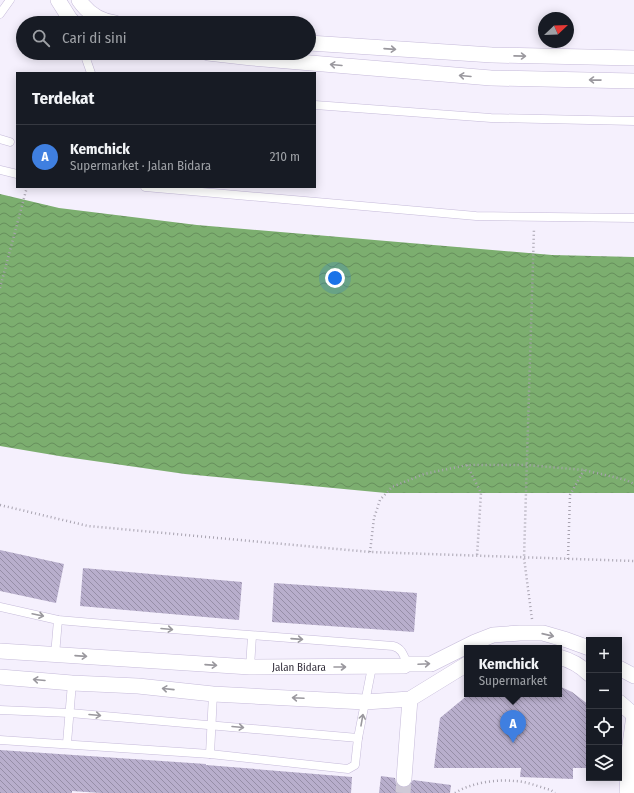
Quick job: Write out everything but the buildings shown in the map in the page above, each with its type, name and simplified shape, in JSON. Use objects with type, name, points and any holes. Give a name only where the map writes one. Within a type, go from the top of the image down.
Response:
[{"type":"street","points":[[58,0],[68,16]]},
{"type":"street","points":[[79,0],[83,6],[95,16]]},
{"type":"street","points":[[316,43],[492,55],[634,58]]},
{"type":"street","points":[[276,60],[491,78],[634,81]]},
{"type":"street","name":"Jalan Bidara","points":[[469,645],[493,635],[543,633],[586,647]]},
{"type":"street","name":"Jalan Bidara","points":[[0,651],[250,668],[372,667],[404,666],[407,664],[431,664],[464,648]]},
{"type":"street","points":[[562,658],[584,669],[588,673]]},
{"type":"street","points":[[138,686],[140,660]]},
{"type":"street","points":[[0,677],[72,683],[138,686],[213,694],[365,702],[410,699],[464,666]]},
{"type":"street","points":[[622,670],[634,676]]},
{"type":"street","points":[[404,779],[410,699]]},
{"type":"street","points":[[622,705],[634,715],[629,752],[627,793]]},
{"type":"lane","points":[[0,14],[10,0]]},
{"type":"lane","points":[[86,60],[91,72]]},
{"type":"lane","points":[[316,105],[491,118],[634,121]]},
{"type":"lane","points":[[0,139],[10,142]]},
{"type":"lane","points":[[0,170],[16,174]]},
{"type":"lane","points":[[155,188],[476,216],[634,218]]},
{"type":"lane","points":[[0,607],[58,620],[393,646],[402,650],[407,664]]},
{"type":"lane","points":[[55,655],[58,620]]},
{"type":"lane","points":[[250,668],[252,636]]},
{"type":"lane","points":[[0,740],[67,743],[210,754],[348,769],[355,765],[358,738],[372,667]]},
{"type":"lane","points":[[67,743],[72,683]]},
{"type":"lane","points":[[210,754],[213,694]]},
{"type":"lane","points":[[0,710],[212,725],[358,738]]},
{"type":"path","points":[[0,288],[27,188]]},
{"type":"path","points":[[534,239],[524,558],[534,633]]},
{"type":"path","points":[[370,552],[374,518],[380,500],[392,487],[424,474],[467,465],[527,464],[584,470],[626,480],[634,484]]},
{"type":"path","points":[[467,465],[481,494],[477,556]]},
{"type":"path","points":[[568,559],[570,495],[584,470]]},
{"type":"path","points":[[0,505],[88,526],[370,552],[524,558],[634,560]]},
{"type":"path","points":[[455,793],[462,789],[484,783],[514,780],[551,790],[555,793]]},
{"type":"water","points":[[0,194],[59,208],[197,225],[552,255],[634,257],[634,493],[386,493],[185,474],[0,446]]},
{"type":"tunnel","points":[[403,793],[404,779]]},
{"type":"place","name":"Kemchick","points":[[513,743]]}]
